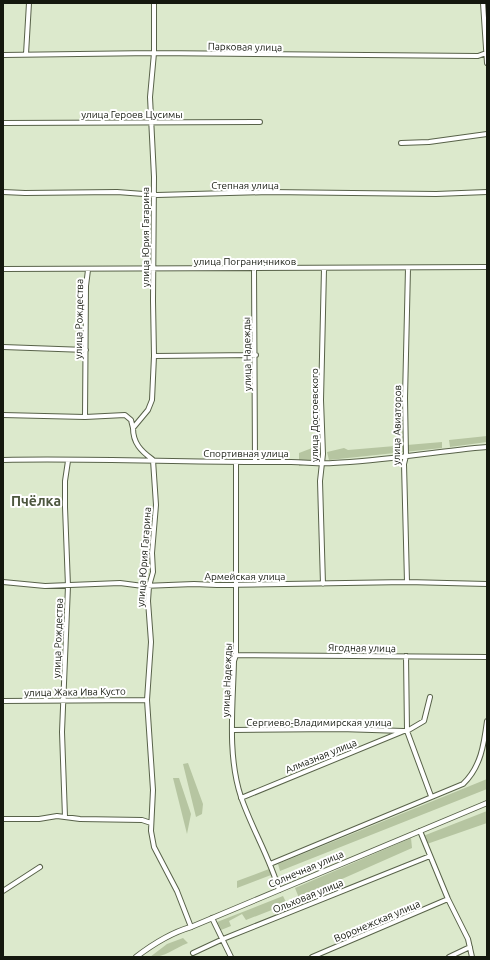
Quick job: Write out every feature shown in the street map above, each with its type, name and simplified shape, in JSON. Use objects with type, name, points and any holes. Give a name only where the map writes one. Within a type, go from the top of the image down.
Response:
[{"type":"street","points":[[26,54],[28,3]]},
{"type":"street","name":"улица Юрия Гагарина","points":[[133,428],[148,410],[152,400],[154,356],[154,194],[150,97],[154,53],[154,3]]},
{"type":"street","points":[[483,3],[487,63]]},
{"type":"street","name":"Парковая улица","points":[[3,55],[154,53],[478,56],[486,53]]},
{"type":"street","name":"улица Героев Цусимы","points":[[3,123],[260,122]]},
{"type":"street","points":[[401,142],[429,142],[487,134]]},
{"type":"street","name":"Степная улица","points":[[3,192],[117,192],[154,194],[487,192]]},
{"type":"street","name":"улица Пограничников","points":[[3,269],[154,270],[487,267]]},
{"type":"street","name":"улица Авиаторов","points":[[407,582],[404,464],[406,456],[405,398],[408,268]]},
{"type":"street","name":"улица Надежды","points":[[254,269],[256,355],[255,462]]},
{"type":"street","name":"улица Достоевского","points":[[323,584],[320,481],[322,463],[321,400],[324,269]]},
{"type":"street","name":"улица Рождества","points":[[85,417],[86,286],[88,270]]},
{"type":"street","points":[[3,348],[86,350]]},
{"type":"street","points":[[154,356],[256,355]]},
{"type":"street","points":[[3,415],[85,417],[125,415],[131,420],[133,436],[137,446],[153,460]]},
{"type":"street","name":"Спортивная улица","points":[[3,460],[153,460],[236,463],[312,461],[322,463],[385,459],[487,447]]},
{"type":"street","name":"улица Юрия Гагарина","points":[[153,460],[156,505],[152,553],[153,572],[149,586],[148,600],[151,642],[147,700],[153,790],[151,823],[154,846],[177,892],[191,927]]},
{"type":"street","name":"улица Рождества","points":[[65,816],[62,732],[68,586],[65,481],[68,461]]},
{"type":"street","name":"улица Надежды","points":[[236,463],[236,655],[234,661],[233,730],[235,772],[241,798],[270,864],[279,890]]},
{"type":"street","name":"Армейская улица","points":[[3,582],[45,586],[120,583],[149,586],[194,584],[235,585],[407,582],[487,584]]},
{"type":"street","name":"Ягодная улица","points":[[236,655],[487,657]]},
{"type":"street","points":[[406,656],[406,731],[431,796]]},
{"type":"street","name":"Алмазная улица","points":[[241,798],[406,731],[424,721],[430,697]]},
{"type":"street","name":"улица Жака Ива Кусто","points":[[3,701],[63,699],[147,700]]},
{"type":"street","points":[[270,864],[431,796],[460,786],[468,780],[482,753],[487,721]]},
{"type":"street","name":"Сергиево-Владимирская улица","points":[[233,730],[340,729],[406,731]]},
{"type":"street","name":"Солнечная улица","points":[[136,957],[166,936],[191,927],[487,803]]},
{"type":"street","points":[[3,819],[39,819],[65,816],[80,819],[142,820],[151,823]]},
{"type":"street","points":[[420,831],[448,899],[468,939],[472,957]]},
{"type":"street","name":"Ольховая улица","points":[[193,954],[223,939],[430,856]]},
{"type":"street","points":[[3,892],[40,867]]},
{"type":"street","name":"Воронежская улица","points":[[312,957],[448,899]]},
{"type":"street","points":[[212,918],[231,957]]},
{"type":"street","points":[[449,957],[470,947]]},
{"type":"green space","points":[[487,436],[487,442],[450,447],[449,440]]},
{"type":"green space","points":[[442,442],[442,448],[329,460],[327,452],[344,448],[348,450]]},
{"type":"green space","points":[[320,445],[323,448],[320,462],[299,466],[299,453]]},
{"type":"green space","points":[[188,763],[203,804],[202,814],[196,817],[183,764]]},
{"type":"green space","points":[[173,778],[179,778],[191,814],[187,834]]},
{"type":"green space","points":[[487,779],[487,789],[280,871],[278,864]]},
{"type":"green space","points":[[487,811],[487,823],[424,845],[423,836]]},
{"type":"green space","points":[[411,838],[412,848],[299,898],[295,888]]},
{"type":"green space","points":[[269,869],[271,875],[237,888],[237,881]]},
{"type":"green space","points":[[283,896],[287,904],[246,920],[242,914],[229,921],[231,926],[221,930],[217,922]]},
{"type":"green space","points":[[183,938],[188,943],[161,956],[150,957],[167,944]]},
{"type":"district","name":"Пчёлка","points":[[36,501]]}]
